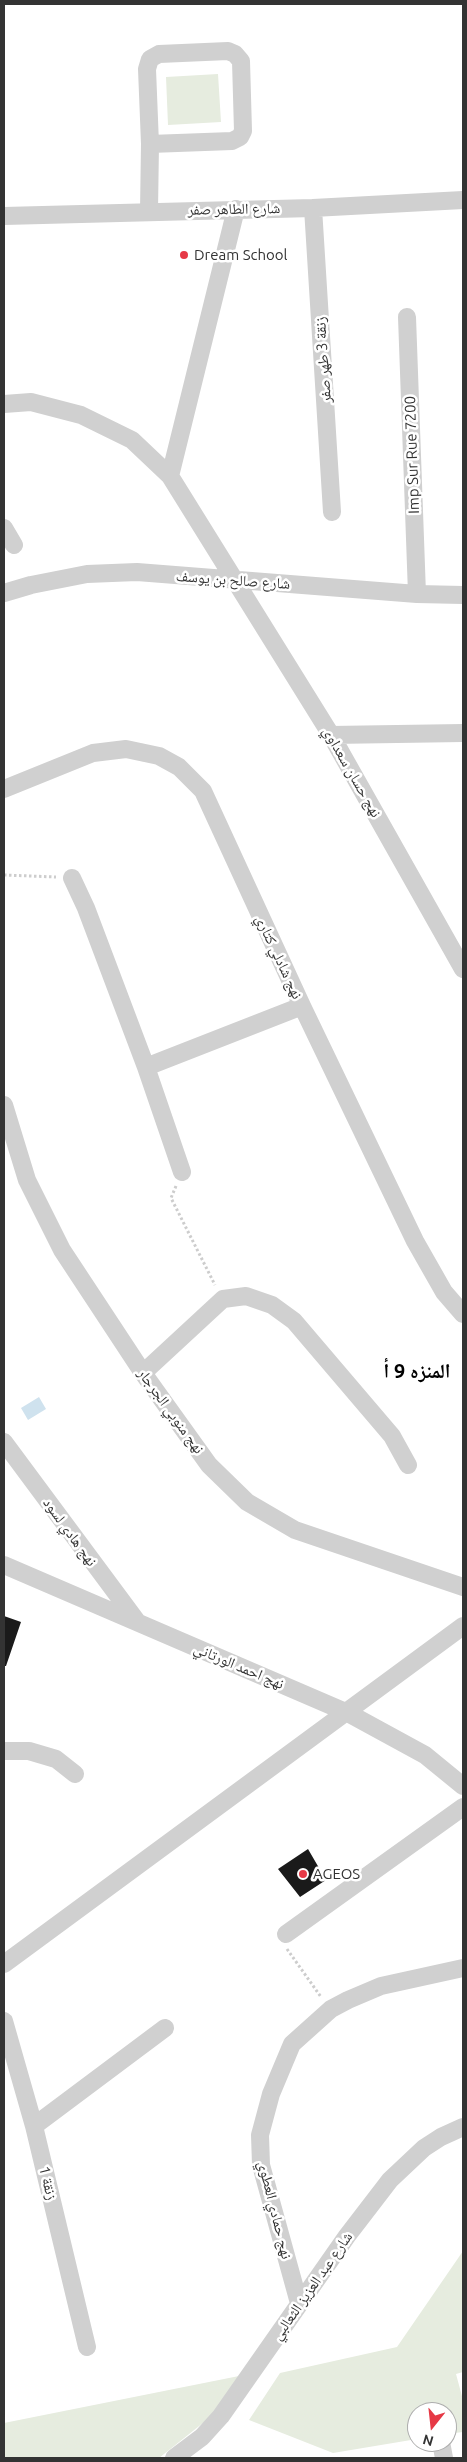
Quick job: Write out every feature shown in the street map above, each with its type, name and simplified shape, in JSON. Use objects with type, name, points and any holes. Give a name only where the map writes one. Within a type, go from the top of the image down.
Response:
[{"type":"street","points":[[149,211],[150,144],[147,69],[150,59],[159,54],[228,52],[236,54],[241,61],[244,131],[240,137],[232,141],[150,144]]},
{"type":"street","name":"شارع الطاهر صفر","points":[[4,216],[313,208],[463,200]]},
{"type":"street","name":"زنقة 3 طهر صفر","points":[[313,208],[332,512]]},
{"type":"street","points":[[170,476],[236,209]]},
{"type":"street","name":"Imp Sur Rue 7200","points":[[407,317],[417,594]]},
{"type":"street","name":"نهج حسان سعداوي","points":[[4,404],[31,402],[81,415],[132,440],[170,476],[331,735],[463,969]]},
{"type":"street","points":[[4,528],[14,545]]},
{"type":"street","name":"شارع صالح بن يوسف","points":[[4,593],[31,585],[87,574],[137,572],[417,594],[463,594]]},
{"type":"street","points":[[331,735],[463,733]]},
{"type":"street","name":"نهج شادلي كتاري","points":[[4,789],[93,753],[126,749],[159,756],[179,767],[203,791],[302,1006],[415,1241],[444,1292],[463,1314]]},
{"type":"street","points":[[72,878],[86,908],[146,1067],[182,1172]]},
{"type":"street","points":[[146,1067],[302,1006]]},
{"type":"street","name":"نهج منوبي الجرجار","points":[[4,1105],[27,1180],[62,1250],[142,1373],[210,1465],[247,1502],[295,1530],[463,1587]]},
{"type":"street","points":[[142,1373],[223,1299],[246,1296],[272,1304],[294,1322],[392,1436],[408,1465]]},
{"type":"street","name":"نهج هادي لسود","points":[[4,1442],[136,1622]]},
{"type":"street","name":"نهج احمد الورتاني","points":[[4,1565],[348,1712],[425,1755],[463,1786]]},
{"type":"street","points":[[4,1964],[463,1626]]},
{"type":"street","points":[[4,1751],[29,1751],[56,1759],[74,1774]]},
{"type":"street","points":[[286,1934],[463,1807]]},
{"type":"street","name":"نهج حمادي العطوي","points":[[299,2303],[261,2165],[260,2135],[271,2094],[292,2044],[330,2009],[381,1986],[463,1968]]},
{"type":"street","name":"زنقة 1","points":[[4,2021],[34,2126],[88,2347]]},
{"type":"street","points":[[34,2126],[165,2028]]},
{"type":"street","name":"شارع عبد العزيز الثعالبي","points":[[174,2458],[202,2437],[221,2416],[346,2236],[390,2180],[424,2148],[463,2127]]},
{"type":"path","points":[[4,875],[72,878]]},
{"type":"path","points":[[182,1172],[171,1198],[223,1299]]},
{"type":"path","points":[[286,1934],[287,1951],[330,2009]]},
{"type":"shaded area","points":[[218,74],[221,122],[168,125],[166,77]]},
{"type":"shaded area","points":[[463,2251],[463,2372],[456,2374],[463,2400],[463,2432],[457,2433],[457,2402],[407,2402],[407,2441],[333,2453],[249,2420],[280,2373],[397,2347]]},
{"type":"shaded area","points":[[244,2375],[218,2411],[159,2458],[4,2458],[4,2423]]},
{"type":"water","points":[[39,1397],[46,1409],[28,1420],[21,1408]]},
{"type":"building","points":[[4,1616],[21,1622],[6,1666],[4,1666]]},
{"type":"building","name":"AGEOS","points":[[308,1849],[326,1880],[300,1897],[278,1869]]},
{"type":"place","name":"Dream School","points":[[184,255]]},
{"type":"place","name":"AGEOS","points":[[303,1874]]},
{"type":"district","name":"المنزه 9 أ","points":[[417,1371]]}]
